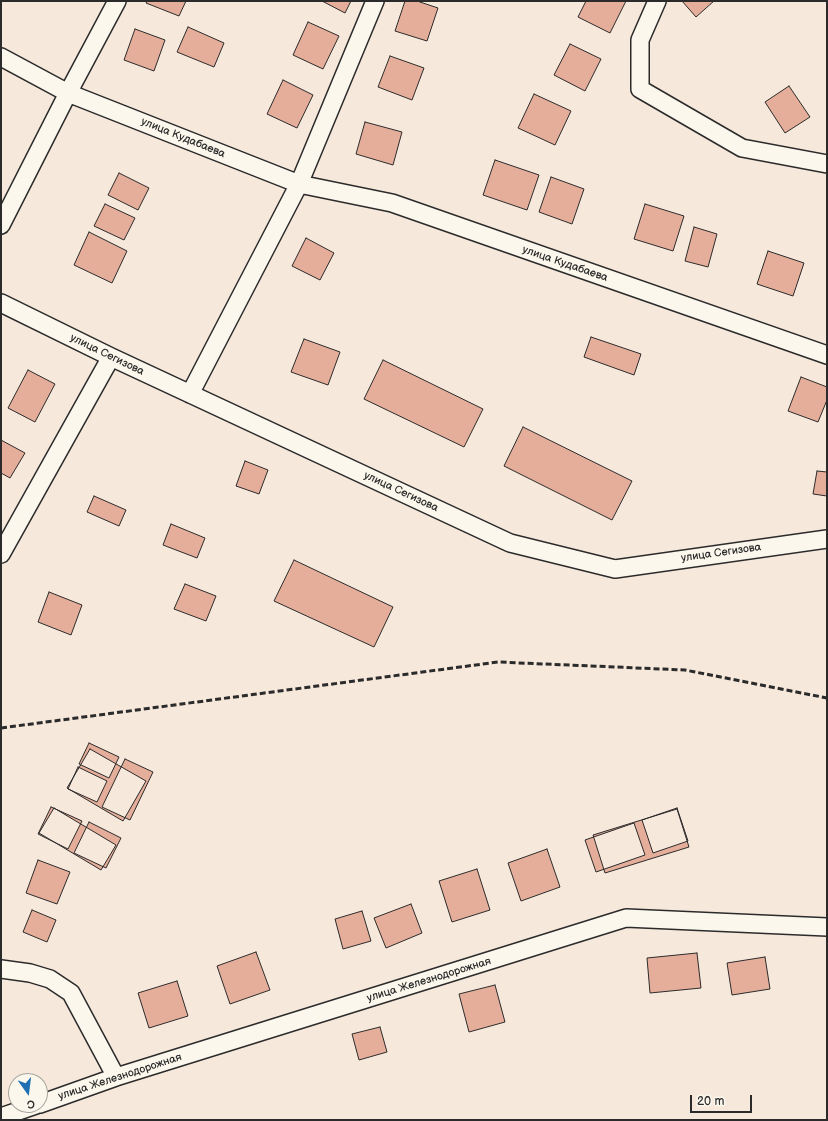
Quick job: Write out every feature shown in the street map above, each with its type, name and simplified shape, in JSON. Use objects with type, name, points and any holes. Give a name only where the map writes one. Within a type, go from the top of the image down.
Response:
[{"type":"street","points":[[1,225],[68,93],[117,1]]},
{"type":"street","points":[[190,394],[299,184],[375,1]]},
{"type":"street","points":[[657,1],[640,40],[640,89],[742,148],[827,164]]},
{"type":"street","name":"улица Кудабаева","points":[[1,57],[68,93],[299,184],[392,203],[827,356]]},
{"type":"street","name":"улица Сегизова","points":[[1,303],[111,357],[510,543],[615,569],[827,539]]},
{"type":"street","points":[[1,554],[111,357]]},
{"type":"street","name":"улица Железнодорожная","points":[[48,1101],[116,1077],[626,918],[827,927]]},
{"type":"street","points":[[1,969],[30,973],[50,979],[71,993],[116,1077]]},
{"type":"street","points":[[1,1117],[13,1113]]},
{"type":"building","points":[[147,1],[186,1],[179,16],[146,3]]},
{"type":"building","points":[[322,1],[351,1],[345,13]]},
{"type":"building","points":[[405,1],[417,1],[438,8],[427,41],[395,31]]},
{"type":"building","points":[[586,1],[626,1],[610,33],[578,17]]},
{"type":"building","points":[[682,1],[714,1],[696,17]]},
{"type":"building","points":[[308,22],[339,36],[323,69],[293,55]]},
{"type":"building","points":[[188,27],[224,43],[214,67],[177,52]]},
{"type":"building","points":[[135,29],[165,40],[154,71],[124,60]]},
{"type":"building","points":[[570,44],[601,59],[585,91],[554,75]]},
{"type":"building","points":[[390,56],[424,68],[412,100],[378,87]]},
{"type":"building","points":[[283,80],[313,95],[297,128],[267,114]]},
{"type":"building","points":[[789,86],[810,117],[785,133],[765,102]]},
{"type":"building","points":[[534,94],[571,111],[555,145],[518,128]]},
{"type":"building","points":[[365,122],[402,132],[393,165],[356,154]]},
{"type":"building","points":[[495,160],[539,175],[527,210],[483,195]]},
{"type":"building","points":[[119,173],[149,188],[138,210],[108,195]]},
{"type":"building","points":[[551,177],[584,189],[572,224],[539,212]]},
{"type":"building","points":[[105,204],[135,218],[124,240],[94,226]]},
{"type":"building","points":[[645,204],[684,216],[673,251],[634,239]]},
{"type":"building","points":[[694,227],[717,234],[708,267],[685,261]]},
{"type":"building","points":[[89,232],[127,251],[112,283],[74,265]]},
{"type":"building","points":[[306,238],[334,253],[320,280],[292,266]]},
{"type":"building","points":[[768,251],[804,263],[793,296],[757,284]]},
{"type":"building","points":[[591,337],[641,354],[634,375],[584,357]]},
{"type":"building","points":[[304,339],[340,352],[328,385],[291,372]]},
{"type":"building","points":[[383,360],[483,409],[464,447],[364,399]]},
{"type":"building","points":[[28,370],[55,384],[35,422],[8,408]]},
{"type":"building","points":[[801,377],[827,387],[827,400],[818,422],[788,411]]},
{"type":"building","points":[[523,427],[632,481],[612,520],[504,466]]},
{"type":"building","points":[[1,440],[25,453],[10,478],[1,473]]},
{"type":"building","points":[[245,461],[268,470],[259,494],[236,486]]},
{"type":"building","points":[[817,471],[827,472],[827,496],[813,494]]},
{"type":"building","points":[[94,496],[126,510],[119,526],[87,512]]},
{"type":"building","points":[[171,524],[205,538],[197,558],[163,545]]},
{"type":"building","points":[[294,560],[393,607],[374,647],[274,601]]},
{"type":"building","points":[[185,584],[216,596],[206,621],[174,609]]},
{"type":"building","points":[[49,592],[82,605],[71,635],[38,622]]},
{"type":"building","points":[[89,743],[119,757],[109,778],[79,764]]},
{"type":"building","points":[[90,749],[146,781],[123,821],[67,788]]},
{"type":"building","points":[[125,759],[153,772],[130,820],[102,807]]},
{"type":"building","points":[[78,767],[107,781],[97,802],[68,789]]},
{"type":"building","points":[[51,807],[82,821],[68,849],[38,834]]},
{"type":"building","points":[[54,808],[116,845],[101,870],[39,833]]},
{"type":"building","points":[[677,808],[688,841],[653,853],[642,820]]},
{"type":"building","points":[[677,809],[689,847],[605,873],[593,835]]},
{"type":"building","points":[[89,822],[121,838],[106,868],[74,853]]},
{"type":"building","points":[[634,823],[645,855],[596,872],[585,840]]},
{"type":"building","points":[[547,849],[560,887],[521,901],[508,863]]},
{"type":"building","points":[[38,860],[70,872],[57,904],[26,893]]},
{"type":"building","points":[[477,869],[490,910],[452,922],[439,881]]},
{"type":"building","points":[[411,904],[422,933],[386,948],[374,918]]},
{"type":"building","points":[[32,910],[56,920],[47,942],[23,932]]},
{"type":"building","points":[[362,911],[371,941],[343,949],[335,919]]},
{"type":"building","points":[[256,952],[270,990],[230,1004],[217,966]]},
{"type":"building","points":[[697,953],[701,988],[650,993],[647,958]]},
{"type":"building","points":[[765,957],[770,989],[732,995],[727,963]]},
{"type":"building","points":[[177,981],[188,1016],[149,1028],[138,993]]},
{"type":"building","points":[[495,985],[505,1022],[469,1032],[459,994]]},
{"type":"building","points":[[380,1027],[387,1052],[359,1060],[352,1034]]},
{"type":"railway","points":[[1,728],[498,662],[685,670],[827,698]]}]
